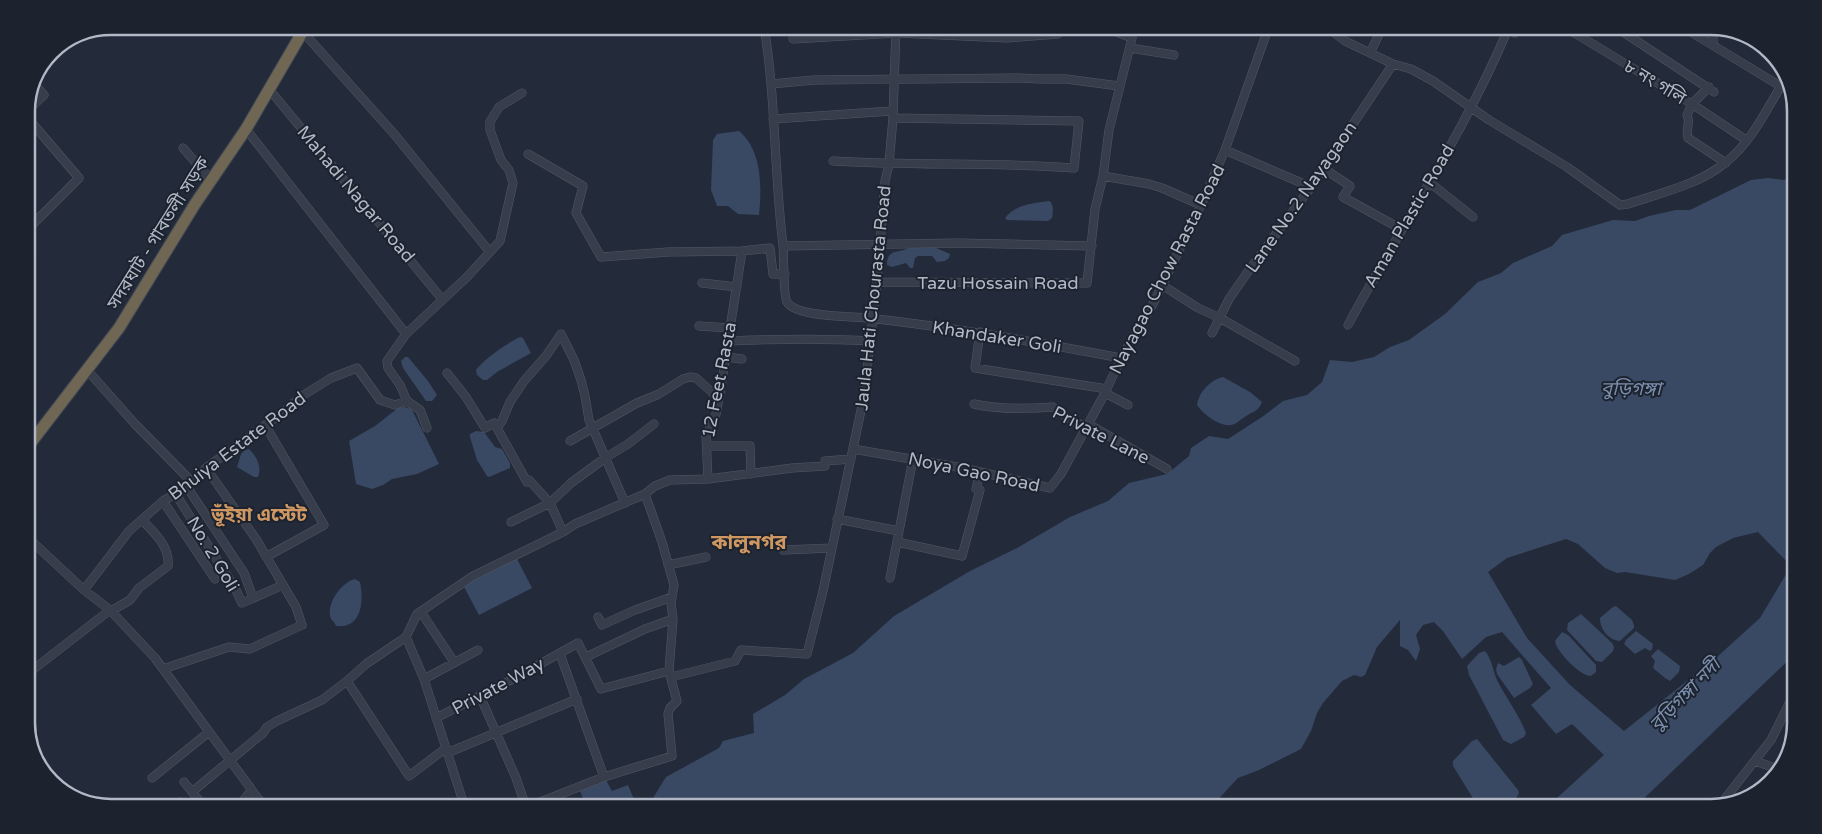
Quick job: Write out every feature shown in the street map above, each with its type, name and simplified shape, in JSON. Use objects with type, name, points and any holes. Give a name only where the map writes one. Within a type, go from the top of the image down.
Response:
[{"type":"highway","name":"সদরঘাট - গাবতলী সড়ক","points":[[35,431],[88,371],[119,328],[211,180],[246,129],[300,35]]},
{"type":"street","points":[[309,35],[395,135],[489,251]]},
{"type":"street","points":[[528,154],[583,186],[576,213],[601,257],[668,252],[742,251],[770,248],[773,274],[785,274],[774,119],[765,35]]},
{"type":"street","points":[[794,39],[840,35]]},
{"type":"street","name":"Jaula Hati Chourasta Road","points":[[670,674],[735,661],[741,650],[807,654],[823,592],[864,396],[877,282],[885,181],[889,164],[897,35]]},
{"type":"street","points":[[966,35],[1007,38],[1045,35]]},
{"type":"street","points":[[1124,35],[1132,38],[1130,48],[1174,55]]},
{"type":"street","name":"Nayagao Chow Rasta Road","points":[[1088,424],[1121,358],[1162,285],[1201,205],[1225,150],[1266,35]]},
{"type":"street","points":[[1338,35],[1370,53],[1393,64],[1411,69],[1433,81],[1471,108],[1567,166],[1620,205],[1628,204],[1693,181],[1726,163],[1762,118],[1780,86],[1697,35]]},
{"type":"street","points":[[1370,53],[1379,35]]},
{"type":"street","name":"Aman Plastic Road","points":[[1348,325],[1380,264],[1471,108],[1505,35]]},
{"type":"street","name":"৮ নং গলি","points":[[1578,35],[1692,104],[1746,140]]},
{"type":"street","points":[[1636,35],[1712,89],[1692,104],[1687,116],[1686,134],[1688,138],[1726,163]]},
{"type":"street","points":[[1713,35],[1713,44]]},
{"type":"street","name":"Tazu Hossain Road","points":[[877,282],[1087,284],[1095,209],[1103,176],[1109,130],[1130,48]]},
{"type":"street","name":"Lane No.2 Nayagaon","points":[[1212,333],[1229,299],[1311,187],[1393,64]]},
{"type":"street","points":[[771,84],[814,80],[938,78],[1066,79],[1119,86]]},
{"type":"street","points":[[36,103],[44,95],[39,89]]},
{"type":"street","name":"Mahadi Nagar Road","points":[[268,89],[442,299]]},
{"type":"street","points":[[427,428],[420,410],[407,400],[400,385],[388,368],[387,361],[406,334],[467,277],[500,241],[513,183],[509,170],[501,160],[490,130],[490,122],[499,106],[522,93]]},
{"type":"street","points":[[774,119],[893,114],[1079,121],[1074,168],[1039,165],[889,164],[833,161]]},
{"type":"street","points":[[35,127],[79,178],[35,222]]},
{"type":"street","points":[[246,129],[406,334]]},
{"type":"street","points":[[183,148],[211,180]]},
{"type":"street","points":[[1225,150],[1311,187]]},
{"type":"street","points":[[1323,168],[1350,186],[1344,197],[1402,229]]},
{"type":"street","points":[[1103,176],[1162,188],[1201,205]]},
{"type":"street","points":[[1429,182],[1473,217]]},
{"type":"street","points":[[783,246],[958,242],[1092,246]]},
{"type":"street","name":"12 Feet Rasta","points":[[708,479],[706,436],[716,414],[742,251]]},
{"type":"street","name":"Khandaker Goli","points":[[785,274],[786,301],[791,306],[806,312],[872,318],[980,332],[1121,358]]},
{"type":"street","points":[[702,283],[737,288]]},
{"type":"street","points":[[1162,285],[1198,308],[1220,318],[1295,362]]},
{"type":"street","points":[[699,326],[730,328]]},
{"type":"street","points":[[980,332],[975,368],[1106,391],[1128,406]]},
{"type":"street","points":[[497,428],[510,402],[524,381],[546,356],[561,334],[574,360],[581,380],[587,415],[625,503]]},
{"type":"street","points":[[729,341],[835,339],[871,342]]},
{"type":"street","points":[[726,357],[742,359]]},
{"type":"street","name":"Bhuiya Estate Road","points":[[84,590],[129,531],[163,501],[189,484],[206,468],[286,410],[302,396],[330,378],[357,368],[380,400],[395,406],[407,400]]},
{"type":"street","points":[[88,371],[189,484],[244,573],[253,598]]},
{"type":"street","points":[[447,373],[466,397],[485,428],[494,423],[527,482],[529,480],[550,503],[563,532]]},
{"type":"street","points":[[570,441],[637,403],[659,394],[683,379],[690,377],[696,378],[718,400]]},
{"type":"street","name":"Private Lane","points":[[974,404],[998,408],[1032,409],[1054,407],[1072,421],[1085,426],[1088,424],[1166,469]]},
{"type":"street","points":[[511,522],[550,503],[571,482],[628,444],[654,424]]},
{"type":"street","name":"Noya Gao Road","points":[[853,449],[980,472],[1050,488],[1061,474],[1088,424]]},
{"type":"street","points":[[265,425],[324,524],[266,557]]},
{"type":"street","points":[[707,446],[750,446],[751,474]]},
{"type":"street","points":[[192,792],[276,720],[322,700],[366,664],[406,637],[418,614],[472,576],[563,532],[575,524],[645,494],[655,486],[670,480],[708,479],[792,468],[825,466],[825,462],[851,459]]},
{"type":"street","points":[[890,578],[913,459]]},
{"type":"street","points":[[163,670],[230,647],[250,649],[302,625],[296,607],[266,557],[206,468]]},
{"type":"street","points":[[897,542],[962,556],[980,490],[976,489],[980,472]]},
{"type":"street","name":"No. 2 Goli","points":[[175,493],[242,602],[283,585]]},
{"type":"street","points":[[547,799],[604,777],[672,756],[668,714],[670,708],[677,701],[670,674],[672,596],[674,585],[645,494]]},
{"type":"street","points":[[163,501],[215,579]]},
{"type":"street","points":[[837,519],[899,531]]},
{"type":"street","points":[[35,668],[111,610],[130,600],[139,588],[168,566],[169,556],[160,539],[142,520]]},
{"type":"street","points":[[35,545],[84,590],[111,610],[154,658],[258,799]]},
{"type":"street","points":[[783,550],[832,548]]},
{"type":"street","points":[[668,565],[706,557]]},
{"type":"street","points":[[598,617],[602,625],[672,596]]},
{"type":"street","points":[[421,612],[454,662]]},
{"type":"street","points":[[670,674],[601,689],[586,657],[645,629],[672,619]]},
{"type":"street","points":[[406,637],[424,679],[462,799]]},
{"type":"street","name":"Private Way","points":[[436,718],[578,643],[586,657]]},
{"type":"street","points":[[424,679],[478,650]]},
{"type":"street","points":[[560,654],[604,777]]},
{"type":"street","points":[[347,681],[409,776],[446,750],[497,732],[577,699]]},
{"type":"street","points":[[480,696],[497,732],[523,799]]},
{"type":"street","points":[[1726,798],[1771,740],[1787,708]]},
{"type":"street","points":[[152,778],[210,732]]},
{"type":"street","points":[[1755,761],[1772,767]]},
{"type":"street","points":[[184,782],[198,799]]},
{"type":"street","points":[[244,799],[251,791]]},
{"type":"water","points":[[739,131],[752,148],[759,170],[759,215],[738,214],[728,206],[717,206],[711,190],[713,140],[717,134]]},
{"type":"water","name":"বুড়িগঙ্গা","points":[[1768,178],[1787,179],[1787,562],[1758,532],[1733,538],[1716,547],[1703,565],[1675,580],[1625,572],[1617,573],[1605,568],[1578,544],[1566,539],[1507,558],[1488,572],[1527,638],[1570,685],[1624,731],[1717,657],[1760,618],[1787,573],[1787,662],[1643,799],[1556,799],[1604,755],[1572,724],[1556,734],[1531,705],[1551,688],[1502,632],[1486,637],[1462,659],[1443,631],[1434,622],[1423,625],[1416,635],[1420,649],[1416,661],[1408,650],[1400,646],[1400,620],[1377,647],[1365,675],[1361,677],[1354,675],[1342,681],[1323,703],[1301,749],[1259,770],[1238,778],[1218,799],[650,799],[653,798],[666,777],[719,748],[723,741],[754,733],[753,714],[785,695],[804,679],[853,653],[894,616],[970,571],[1017,548],[1070,517],[1108,501],[1129,483],[1167,474],[1189,456],[1191,448],[1209,436],[1228,439],[1283,401],[1307,395],[1322,382],[1330,360],[1352,362],[1374,357],[1390,347],[1409,340],[1445,314],[1478,282],[1501,273],[1513,263],[1552,246],[1562,235],[1613,220],[1635,221],[1676,210],[1690,210],[1751,180]]},
{"type":"water","points":[[1050,201],[1053,207],[1053,214],[1052,218],[1048,221],[1007,220],[1005,218],[1009,213],[1020,207]]},
{"type":"water","points":[[911,246],[934,247],[950,254],[949,258],[945,261],[937,262],[932,256],[918,256],[915,258],[913,268],[910,268],[906,263],[892,267],[887,265],[889,255]]},
{"type":"water","points":[[520,337],[523,338],[531,353],[497,372],[487,380],[483,380],[477,375],[476,370],[484,361],[502,347]]},
{"type":"water","points":[[408,357],[437,395],[432,401],[426,401],[403,368],[401,361]]},
{"type":"water","points":[[1223,377],[1250,392],[1262,402],[1256,410],[1231,425],[1222,424],[1212,419],[1197,405],[1206,387]]},
{"type":"water","points":[[405,407],[413,412],[439,464],[417,474],[392,479],[372,489],[356,484],[349,441],[375,426],[398,408]]},
{"type":"water","points":[[476,431],[484,432],[495,447],[502,449],[510,463],[510,468],[489,477],[487,476],[477,460],[470,437],[470,434]]},
{"type":"water","points":[[249,449],[258,462],[258,477],[254,477],[237,467],[241,454]]},
{"type":"water","points":[[516,557],[532,588],[479,615],[463,585]]},
{"type":"water","points":[[355,579],[360,582],[362,597],[359,612],[351,623],[345,626],[336,626],[331,619],[330,607],[340,589]]},
{"type":"water","points":[[1616,606],[1632,620],[1634,625],[1634,628],[1620,641],[1612,639],[1603,630],[1600,622],[1600,618]]},
{"type":"water","points":[[1581,614],[1614,647],[1613,651],[1602,662],[1596,661],[1567,630],[1568,623]]},
{"type":"water","points":[[1636,631],[1653,644],[1650,651],[1645,648],[1635,654],[1624,644]]},
{"type":"water","points":[[1562,632],[1568,635],[1596,665],[1596,672],[1591,676],[1575,668],[1556,645],[1555,641]]},
{"type":"water","points":[[1658,649],[1680,666],[1679,672],[1670,681],[1653,668],[1655,661],[1651,656]]},
{"type":"water","points":[[1485,651],[1491,661],[1497,680],[1526,733],[1524,737],[1511,744],[1503,740],[1469,675],[1467,666],[1479,653]]},
{"type":"water","points":[[1519,657],[1533,684],[1514,698],[1497,674],[1496,669],[1498,663],[1504,666]]},
{"type":"water","points":[[1477,739],[1518,790],[1519,793],[1516,799],[1473,799],[1453,766],[1453,761],[1472,741]]},
{"type":"water","name":"বুড়িগঙ্গা","points":[[606,780],[612,791],[628,785],[634,799],[583,799],[580,791]]},
{"type":"district","name":"ভূঁইয়া এস্টেট","points":[[259,515]]},
{"type":"district","name":"কালুনগর","points":[[749,543]]},
{"type":"water label","name":"বুড়িগঙ্গা নদী","points":[[1685,695]]}]
